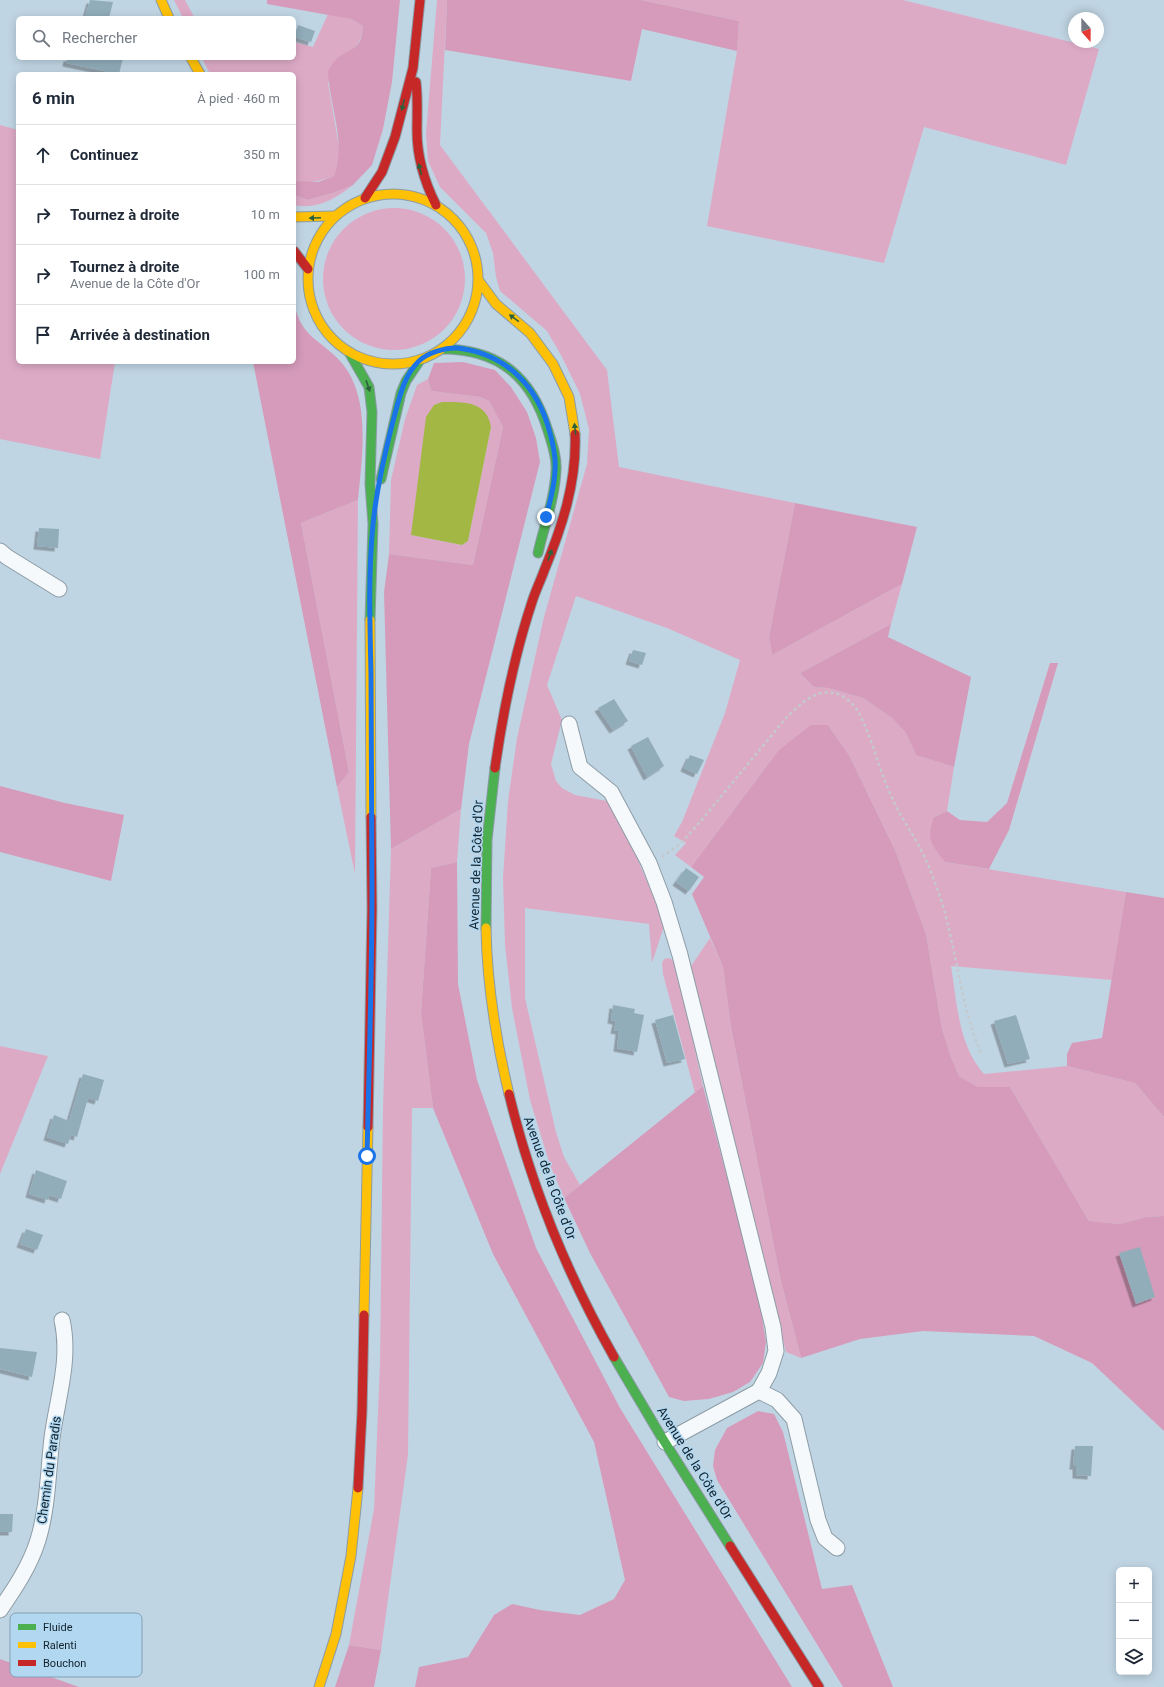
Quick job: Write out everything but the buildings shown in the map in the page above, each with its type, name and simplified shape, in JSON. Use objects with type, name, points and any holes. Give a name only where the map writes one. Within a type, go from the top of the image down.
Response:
[{"type":"main road","points":[[161,0],[168,16]]},
{"type":"main road","points":[[365,198],[382,172],[390,154],[413,68],[420,0]]},
{"type":"main road","points":[[192,60],[199,72]]},
{"type":"main road","points":[[413,68],[418,94],[418,158],[421,174],[436,205]]},
{"type":"main road","points":[[379,194],[401,194],[423,199],[436,205],[451,216],[463,229],[472,245],[477,263],[479,281],[475,304],[471,314],[458,334],[442,349],[420,360],[384,364],[350,352],[328,334],[314,310],[308,283],[308,269],[314,246],[320,235],[335,216],[354,203],[379,194]]},
{"type":"main road","points":[[296,217],[335,216]]},
{"type":"main road","points":[[296,254],[308,269]]},
{"type":"main road","name":"Avenue de la Côte d'Or","points":[[479,281],[501,309],[520,322],[538,343],[557,370],[566,391],[573,414],[577,448],[572,483],[546,568],[535,591],[505,705],[495,760],[490,805],[486,912],[489,972],[496,1033],[508,1095],[522,1146],[554,1235],[608,1346],[665,1442],[819,1687]]},
{"type":"main road","name":"Avenue de la Côte d'Or","points":[[442,349],[453,348],[471,350],[487,354],[503,363],[517,374],[528,387],[537,400],[547,422],[556,467],[535,566],[535,591]]},
{"type":"main road","points":[[319,1687],[336,1634],[347,1582],[357,1500],[361,1440],[372,910],[370,611],[373,524],[370,484],[371,399],[369,387],[350,352]]},
{"type":"main road","points":[[373,524],[385,454],[401,393],[406,381],[420,360]]},
{"type":"street","points":[[0,551],[7,557],[59,589]]},
{"type":"street","points":[[568,724],[580,767],[611,792],[649,863],[664,902],[680,956],[773,1327],[776,1351],[769,1373],[760,1391],[665,1442]]},
{"type":"street","name":"Chemin du Paradis","points":[[0,1610],[28,1567],[38,1540],[45,1509],[52,1436],[65,1354],[66,1336],[62,1320]]},
{"type":"street","points":[[760,1391],[777,1400],[794,1419],[818,1520],[825,1538],[837,1548]]},
{"type":"path","points":[[649,863],[665,856],[680,844],[786,718],[800,704],[812,696],[828,692],[839,694],[851,703],[861,716],[890,794],[932,873],[952,942],[966,1012],[981,1053]]},
{"type":"shaded area","points":[[174,0],[185,0],[193,16],[182,16]]},
{"type":"shaded area","points":[[267,0],[400,0],[392,82],[383,129],[372,165],[353,185],[336,192],[308,200],[296,196],[296,181],[318,182],[334,176],[338,163],[339,150],[328,71],[338,57],[357,46],[361,39],[363,26],[351,19],[267,4]]},
{"type":"shaded area","points":[[437,0],[447,0],[440,145],[607,370],[619,467],[795,503],[769,637],[772,655],[902,584],[891,624],[800,673],[814,687],[828,688],[863,698],[892,718],[906,733],[916,755],[954,767],[947,811],[934,817],[945,862],[1126,892],[1112,980],[951,966],[957,1008],[964,1037],[975,1063],[984,1074],[1067,1066],[1135,1083],[1164,1117],[1164,1216],[1146,1217],[1120,1224],[1089,1221],[1010,1087],[978,1087],[959,1076],[942,1029],[926,934],[895,850],[849,755],[828,725],[778,751],[691,867],[675,855],[686,843],[674,836],[682,822],[725,713],[740,660],[667,628],[576,596],[547,685],[562,720],[551,764],[556,781],[562,788],[575,795],[607,801],[633,849],[665,923],[652,963],[649,924],[525,908],[525,998],[556,1132],[564,1157],[580,1185],[564,1198],[550,1165],[530,1100],[512,1008],[505,945],[503,878],[508,801],[517,738],[544,617],[587,464],[589,429],[580,394],[561,355],[547,331],[500,291],[496,277],[493,253],[486,233],[440,187],[428,161],[426,134]]},
{"type":"shaded area","points":[[447,0],[641,0],[739,21],[737,51],[642,29],[631,81],[445,50]]},
{"type":"shaded area","points":[[641,0],[903,0],[1068,41],[1068,48],[1099,49],[1066,165],[924,127],[884,263],[707,226],[737,51],[739,21]]},
{"type":"shaded area","points":[[328,14],[351,19],[363,26],[359,42],[353,49],[339,57],[328,83],[339,147],[339,165],[334,176],[314,182],[296,181],[296,72],[209,72],[203,60],[296,60],[296,43],[313,47]]},
{"type":"shaded area","points":[[0,125],[16,129],[16,364],[115,364],[100,459],[0,439]]},
{"type":"shaded area","points":[[353,185],[332,199],[318,205],[296,205],[296,196],[308,200],[336,192]]},
{"type":"shaded area","points":[[387,208],[401,208],[415,211],[427,216],[439,224],[449,234],[460,252],[464,265],[464,293],[460,306],[449,324],[439,334],[427,342],[415,347],[401,350],[387,350],[373,347],[361,342],[349,334],[339,324],[331,312],[326,300],[323,286],[323,272],[326,258],[331,246],[339,234],[349,224],[361,216],[373,211]]},
{"type":"shaded area","points":[[296,310],[301,323],[306,330],[340,361],[350,375],[357,391],[361,409],[362,446],[358,500],[301,523],[349,772],[337,787],[253,364],[296,364]]},
{"type":"shaded area","points":[[463,362],[495,370],[511,387],[527,412],[536,438],[540,462],[469,744],[461,809],[391,849],[384,592],[389,554],[473,565],[503,427],[489,401],[480,397],[431,391],[428,379],[434,363]]},
{"type":"shaded area","points":[[428,379],[431,391],[480,397],[489,401],[503,427],[473,565],[389,554],[391,480],[405,419],[417,385]],"holes":[[[491,427],[468,541],[462,545],[411,535]]]},
{"type":"shaded area","points":[[442,402],[466,403],[480,408],[489,418],[491,427],[468,541],[462,545],[411,535],[426,417],[434,405]]},
{"type":"shaded area","points":[[358,500],[355,874],[337,787],[349,772],[301,523]]},
{"type":"shaded area","points":[[795,503],[917,527],[902,584],[772,655],[769,637]]},
{"type":"shaded area","points":[[891,624],[888,637],[971,677],[954,767],[916,755],[906,733],[892,718],[863,698],[828,688],[814,687],[800,673]]},
{"type":"shaded area","points":[[1050,663],[1058,663],[1009,830],[989,869],[945,862],[931,841],[930,831],[934,817],[947,811],[960,820],[987,822],[1007,803]]},
{"type":"shaded area","points":[[811,725],[828,725],[849,755],[895,850],[926,934],[942,1029],[959,1076],[978,1087],[1010,1087],[1089,1221],[1120,1224],[1146,1217],[1164,1216],[1164,1431],[1092,1363],[1034,1336],[923,1331],[860,1339],[801,1358],[780,1277],[731,1027],[723,967],[692,894],[704,877],[691,867],[778,751]]},
{"type":"shaded area","points":[[0,786],[65,803],[124,815],[111,881],[0,852]]},
{"type":"shaded area","points":[[461,809],[457,862],[431,868],[421,1013],[433,1108],[412,1108],[408,1455],[381,1650],[349,1645],[374,1509],[380,1363],[383,1107],[391,849]]},
{"type":"shaded area","points":[[457,862],[458,984],[477,1080],[536,1248],[620,1408],[792,1687],[415,1687],[419,1667],[468,1657],[494,1615],[512,1604],[540,1610],[580,1615],[614,1599],[625,1580],[594,1442],[493,1254],[433,1108],[421,1013],[431,868]]},
{"type":"shaded area","points":[[1126,892],[1164,898],[1164,1117],[1135,1083],[1067,1066],[1067,1054],[1072,1043],[1102,1038]]},
{"type":"shaded area","points":[[710,938],[723,967],[731,1027],[780,1277],[801,1358],[786,1352],[689,969]]},
{"type":"shaded area","points":[[669,958],[675,962],[703,1086],[695,1093],[663,974],[662,963],[664,959]]},
{"type":"shaded area","points":[[0,1046],[48,1056],[0,1174]]},
{"type":"shaded area","points":[[703,1086],[759,1299],[766,1342],[763,1363],[750,1382],[733,1392],[709,1399],[684,1401],[669,1397],[590,1253],[564,1198]]},
{"type":"shaded area","points":[[758,1411],[774,1414],[783,1432],[822,1589],[852,1585],[893,1687],[843,1687],[717,1480],[713,1466],[715,1450],[727,1428]]},
{"type":"shaded area","points":[[349,1645],[381,1650],[374,1687],[335,1687]]},
{"type":"shaded area","points":[[0,1659],[10,1663],[10,1677],[51,1677],[79,1687],[0,1687]]},
{"type":"traffic: fast","points":[[442,349],[462,350],[480,354],[496,361],[510,370],[522,381],[533,395],[550,436],[556,460],[555,480],[551,501],[538,553]]},
{"type":"traffic: fast","points":[[349,352],[369,387],[372,412],[370,484],[373,524],[370,620]]},
{"type":"traffic: fast","points":[[381,479],[401,393],[406,381],[420,360]]},
{"type":"traffic: fast","points":[[486,928],[487,840],[495,768]]},
{"type":"traffic: fast","points":[[614,1357],[659,1433],[730,1546]]},
{"type":"traffic: slow","points":[[161,0],[168,16]]},
{"type":"traffic: slow","points":[[192,60],[199,72]]},
{"type":"traffic: slow","points":[[385,194],[401,194],[426,200],[447,213],[459,225],[472,246],[475,254],[478,279],[477,296],[472,312],[459,333],[447,345],[426,358],[418,361],[401,364],[385,364],[360,358],[339,345],[327,333],[314,312],[311,304],[308,287],[308,271],[314,246],[327,225],[339,213],[360,200],[368,197],[385,194]]},
{"type":"traffic: slow","points":[[296,217],[335,216]]},
{"type":"traffic: slow","points":[[479,281],[496,304],[530,333],[553,364],[569,397],[575,434]]},
{"type":"traffic: slow","points":[[370,620],[371,817]]},
{"type":"traffic: slow","points":[[486,928],[490,991],[500,1053],[509,1094]]},
{"type":"traffic: slow","points":[[364,1315],[368,1127]]},
{"type":"traffic: slow","points":[[319,1687],[336,1634],[351,1556],[358,1488]]},
{"type":"traffic: jam","points":[[365,198],[382,172],[395,137],[413,68],[420,0]]},
{"type":"traffic: jam","points":[[416,82],[418,151],[425,178],[436,205]]},
{"type":"traffic: jam","points":[[296,254],[308,269]]},
{"type":"traffic: jam","points":[[495,768],[505,705],[514,663],[533,598],[557,538],[567,504],[574,469],[575,434]]},
{"type":"traffic: jam","points":[[368,1127],[372,909],[371,817]]},
{"type":"traffic: jam","points":[[509,1094],[528,1162],[552,1229],[581,1294],[614,1357]]},
{"type":"traffic: jam","points":[[358,1488],[362,1412],[364,1315]]},
{"type":"traffic: jam","points":[[730,1546],[819,1687]]},
{"type":"route","points":[[367,1156],[372,910],[370,611],[373,524],[385,454],[401,393],[406,381],[420,360],[442,349],[453,348],[471,350],[487,354],[503,363],[517,374],[528,387],[537,400],[547,422],[556,467],[546,517]]}]
